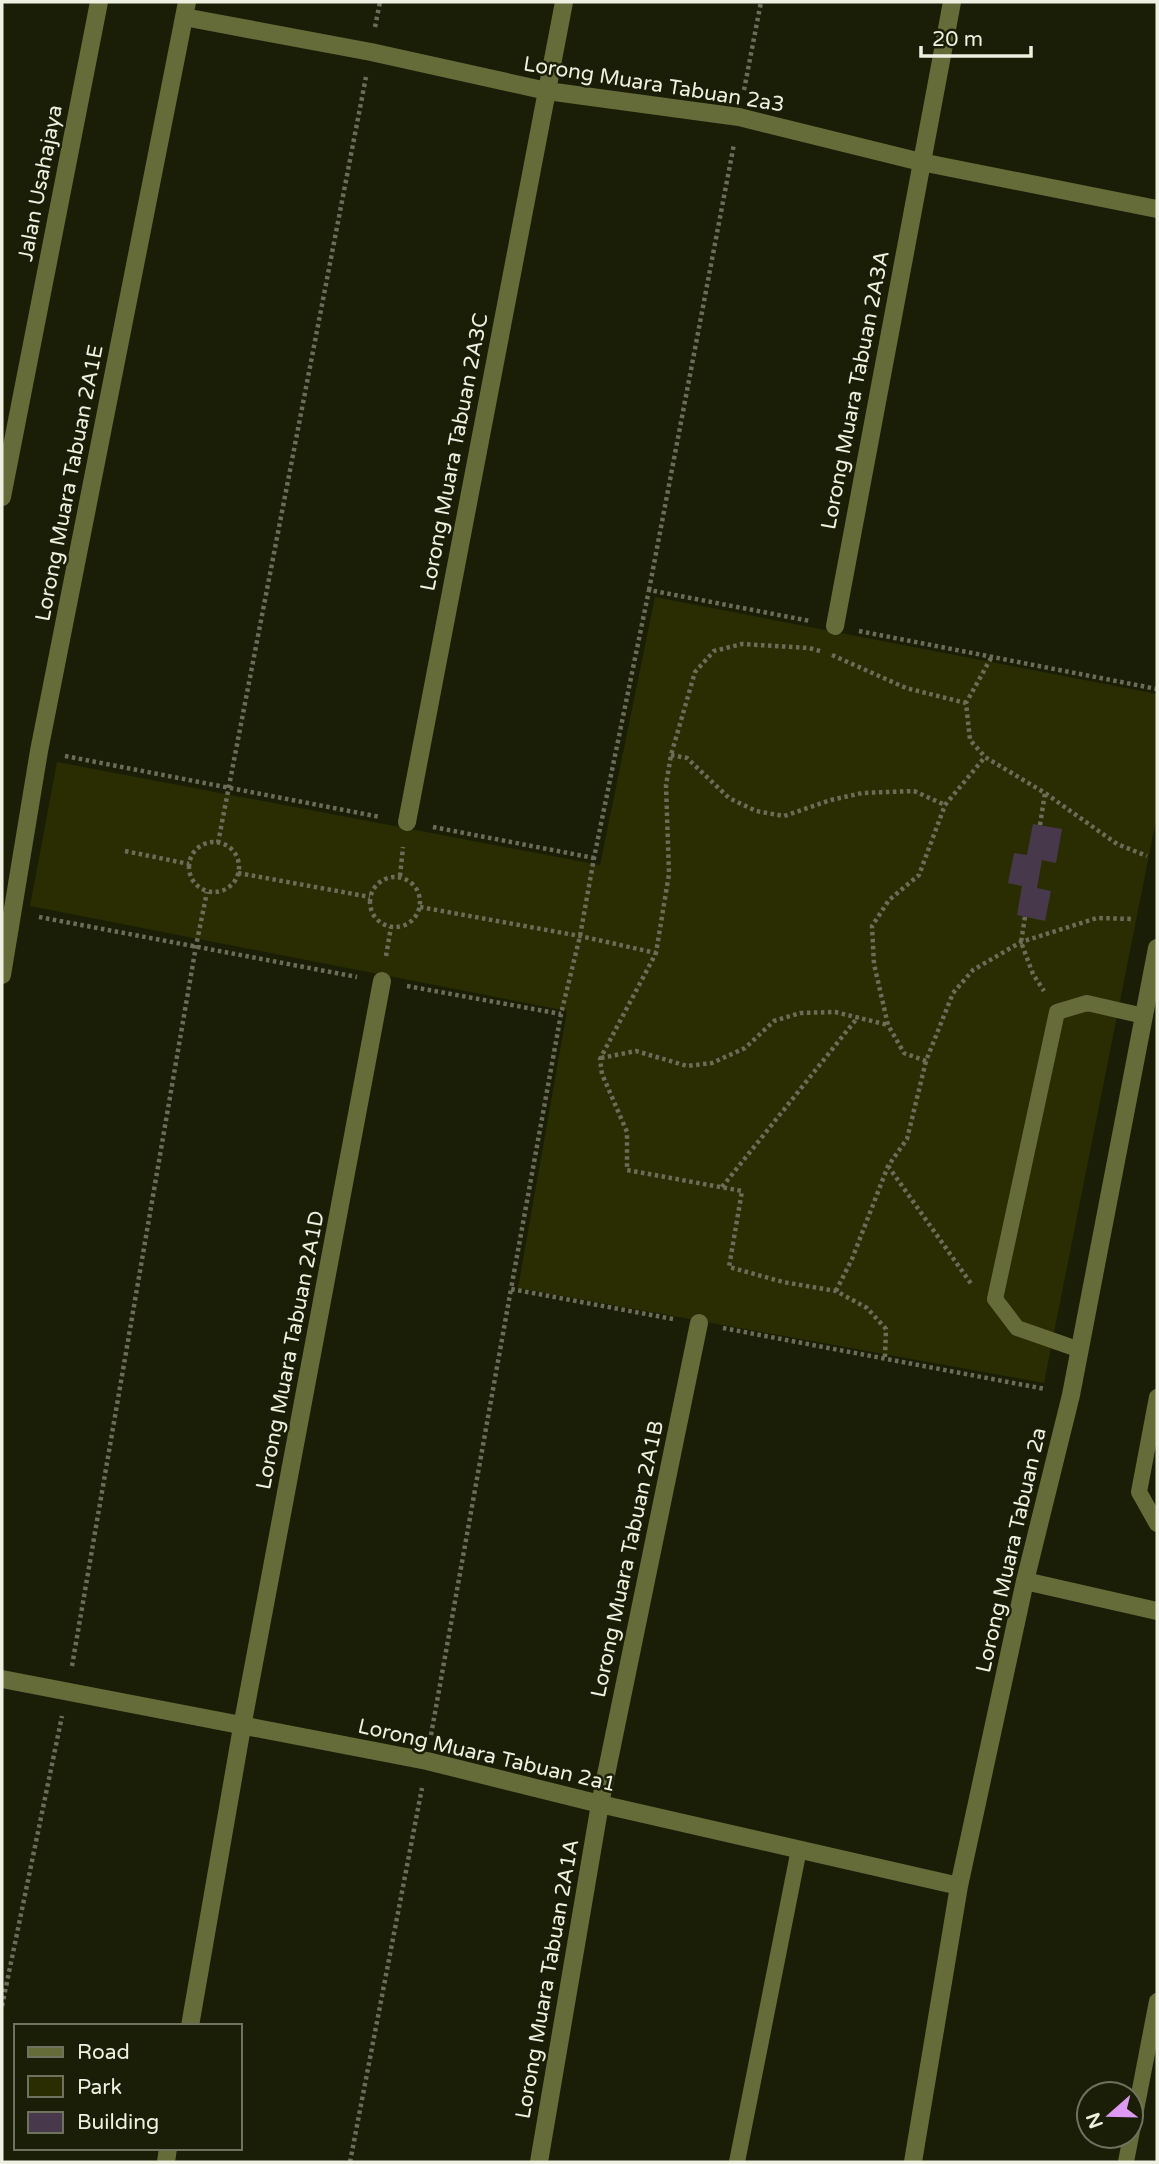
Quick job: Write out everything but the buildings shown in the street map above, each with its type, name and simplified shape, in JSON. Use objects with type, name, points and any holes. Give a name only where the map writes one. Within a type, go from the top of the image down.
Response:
[{"type":"street","name":"Jalan Usahajaya","points":[[2,497],[99,2]]},
{"type":"street","name":"Lorong Muara Tabuan 2A3C","points":[[407,822],[564,2]]},
{"type":"street","name":"Lorong Muara Tabuan 2A3A","points":[[835,626],[952,2]]},
{"type":"street","name":"Lorong Muara Tabuan 2a3","points":[[185,9],[547,91],[739,117],[921,162],[1157,209]]},
{"type":"street","name":"Lorong Muara Tabuan 2A1E","points":[[2,975],[39,751],[185,9]]},
{"type":"street","name":"Lorong Muara Tabuan 2a","points":[[913,2162],[959,1886],[1025,1581],[1071,1395],[1157,948]]},
{"type":"street","name":"Lorong Muara Tabuan 2A1D","points":[[190,2024],[242,1727],[382,981]]},
{"type":"street","name":"Lorong Muara Tabuan 2A1B","points":[[600,1804],[699,1323]]},
{"type":"street","points":[[1025,1581],[1157,1611]]},
{"type":"street","name":"Lorong Muara Tabuan 2a1","points":[[2,1679],[427,1761],[600,1804],[959,1886]]},
{"type":"street","name":"Lorong Muara Tabuan 2A1A","points":[[539,2162],[600,1804]]},
{"type":"lane","points":[[1080,1350],[1017,1328],[995,1299],[1056,1012],[1087,1003],[1144,1016]]},
{"type":"lane","points":[[1157,1397],[1139,1492],[1157,1524]]},
{"type":"lane","points":[[737,2162],[799,1849]]},
{"type":"lane","points":[[1126,2162],[1157,2001]]},
{"type":"path","points":[[218,842],[380,2]]},
{"type":"path","points":[[350,2162],[427,1761],[561,1014],[580,936],[649,590],[761,2]]},
{"type":"path","points":[[649,590],[1157,690]]},
{"type":"path","points":[[885,1357],[886,1329],[867,1308],[836,1291],[783,1282],[729,1267],[741,1191],[627,1170],[628,1132],[602,1074],[600,1059],[656,953],[669,874],[666,785],[671,755],[695,672],[713,651],[742,644],[809,648],[906,688],[966,704]]},
{"type":"path","points":[[991,658],[966,704],[970,740],[985,757],[1045,793],[1116,844],[1147,856]]},
{"type":"path","points":[[39,751],[594,858]]},
{"type":"path","points":[[671,755],[687,758],[729,798],[756,811],[784,816],[862,793],[914,791],[945,805]]},
{"type":"path","points":[[926,1061],[904,1053],[888,1025],[874,964],[872,926],[889,900],[919,875],[945,805],[985,757]]},
{"type":"path","points":[[1040,825],[1045,793]]},
{"type":"path","points":[[218,842],[228,846],[235,854],[239,873],[227,889],[207,892],[197,886],[191,876],[189,863],[192,854],[199,847],[218,842]]},
{"type":"path","points":[[125,851],[189,863]]},
{"type":"path","points":[[239,873],[370,897]]},
{"type":"path","points":[[400,876],[412,882],[419,894],[420,907],[410,923],[391,927],[374,917],[370,908],[370,897],[375,886],[387,878],[400,876]]},
{"type":"path","points":[[2,2006],[67,1692],[207,892]]},
{"type":"path","points":[[420,907],[580,936],[656,953]]},
{"type":"path","points":[[14,912],[561,1014]]},
{"type":"path","points":[[1025,917],[1021,942],[1033,974],[1056,1012]]},
{"type":"path","points":[[836,1291],[852,1259],[888,1166],[907,1139],[926,1061],[953,993],[973,970],[1021,942],[1097,918],[1132,919]]},
{"type":"path","points":[[600,1059],[636,1051],[687,1066],[712,1063],[746,1048],[774,1021],[800,1013],[835,1012],[888,1025]]},
{"type":"path","points":[[722,1187],[858,1017]]},
{"type":"path","points":[[888,1166],[979,1295],[995,1299]]},
{"type":"path","points":[[511,1289],[885,1357],[1071,1395]]},
{"type":"green space","points":[[655,597],[1157,694],[1157,815],[1044,1383],[518,1288],[567,1011],[30,906],[57,762],[600,865]]}]
